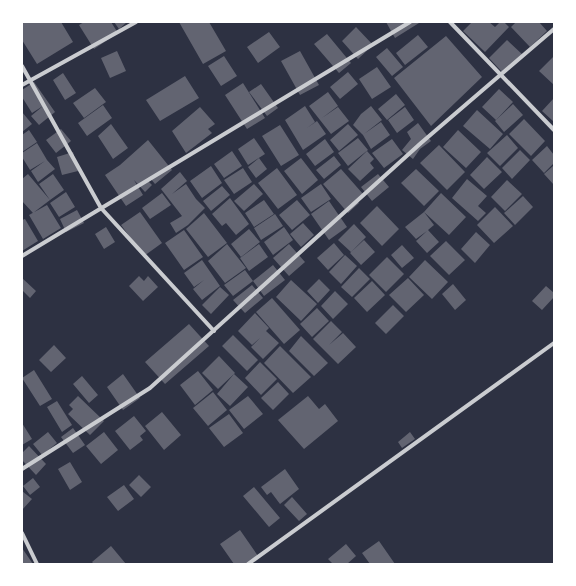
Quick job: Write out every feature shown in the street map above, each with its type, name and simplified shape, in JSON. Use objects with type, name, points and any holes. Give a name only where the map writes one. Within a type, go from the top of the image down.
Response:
[{"type":"street","points":[[22,85],[136,22]]},
{"type":"street","points":[[22,256],[410,22]]},
{"type":"street","points":[[450,22],[554,130]]},
{"type":"street","points":[[22,469],[150,388],[421,143],[554,29]]},
{"type":"street","points":[[22,66],[102,208],[214,331]]},
{"type":"street","points":[[248,564],[554,343]]},
{"type":"street","points":[[22,533],[37,564]]},
{"type":"building","points":[[22,22],[61,22],[73,42],[37,64],[22,40]]},
{"type":"building","points":[[84,22],[111,22],[118,33],[94,49],[79,25]]},
{"type":"building","points":[[114,22],[127,22],[119,29]]},
{"type":"building","points":[[179,22],[209,22],[226,51],[203,64]]},
{"type":"building","points":[[386,22],[418,22],[419,23],[395,38]]},
{"type":"building","points":[[472,22],[489,22],[495,27],[500,22],[504,22],[509,27],[485,52],[463,31]]},
{"type":"building","points":[[516,22],[539,22],[547,31],[530,47],[511,27]]},
{"type":"building","points":[[356,27],[373,45],[358,59],[342,41]]},
{"type":"building","points":[[269,32],[280,47],[258,63],[247,47]]},
{"type":"building","points":[[327,34],[351,63],[339,73],[314,44]]},
{"type":"building","points":[[418,35],[428,47],[405,65],[396,53]]},
{"type":"building","points":[[446,36],[482,77],[431,126],[394,78]]},
{"type":"building","points":[[507,40],[523,55],[504,74],[489,58]]},
{"type":"building","points":[[387,48],[403,67],[392,76],[376,57]]},
{"type":"building","points":[[117,51],[126,71],[110,78],[101,58]]},
{"type":"building","points":[[300,51],[319,85],[300,95],[281,61]]},
{"type":"building","points":[[224,56],[237,76],[221,86],[208,66]]},
{"type":"building","points":[[554,56],[554,85],[539,71]]},
{"type":"building","points":[[377,67],[391,87],[372,99],[359,79]]},
{"type":"building","points":[[348,72],[358,84],[340,99],[330,87]]},
{"type":"building","points":[[63,73],[76,93],[65,100],[53,80]]},
{"type":"building","points":[[185,76],[199,98],[160,121],[146,100]]},
{"type":"building","points":[[34,82],[55,112],[39,125],[31,116],[43,106],[32,113],[22,97],[22,90]]},
{"type":"building","points":[[243,83],[265,118],[247,129],[225,95]]},
{"type":"building","points":[[261,84],[278,108],[267,116],[249,92]]},
{"type":"building","points":[[95,88],[106,102],[84,118],[73,103]]},
{"type":"building","points":[[499,89],[513,102],[496,120],[482,107]]},
{"type":"building","points":[[328,92],[338,106],[322,118],[338,107],[349,121],[331,134],[309,106]]},
{"type":"building","points":[[396,94],[405,105],[387,120],[378,109]]},
{"type":"building","points":[[554,98],[554,122],[542,111]]},
{"type":"building","points":[[513,104],[523,115],[504,132],[495,121]]},
{"type":"building","points":[[103,105],[112,118],[87,136],[78,123]]},
{"type":"building","points":[[305,106],[315,122],[307,128],[317,121],[326,134],[303,150],[285,120]]},
{"type":"building","points":[[371,106],[382,120],[364,134],[381,122],[390,135],[371,149],[363,135],[353,125],[361,114]]},
{"type":"building","points":[[200,107],[215,124],[208,129],[212,133],[186,153],[172,131]]},
{"type":"building","points":[[405,107],[414,120],[397,133],[388,120]]},
{"type":"building","points":[[477,110],[503,134],[490,149],[463,126]]},
{"type":"building","points":[[22,112],[32,124],[22,132]]},
{"type":"building","points":[[524,119],[545,141],[531,156],[509,134]]},
{"type":"building","points":[[418,123],[431,141],[420,149],[413,159],[402,150],[411,139],[407,132]]},
{"type":"building","points":[[111,124],[128,148],[113,159],[98,136]]},
{"type":"building","points":[[348,124],[358,135],[339,151],[330,140]]},
{"type":"building","points":[[280,125],[299,155],[281,166],[262,136]]},
{"type":"building","points":[[61,129],[71,141],[56,153],[46,140]]},
{"type":"building","points":[[29,130],[37,142],[22,152],[22,135]]},
{"type":"building","points":[[458,130],[481,152],[466,168],[443,147]]},
{"type":"building","points":[[507,135],[518,148],[500,166],[487,153]]},
{"type":"building","points":[[254,138],[265,154],[248,165],[238,149]]},
{"type":"building","points":[[358,138],[368,150],[348,166],[338,153]]},
{"type":"building","points":[[325,139],[334,152],[315,166],[306,154]]},
{"type":"building","points":[[392,139],[403,154],[384,168],[372,153]]},
{"type":"building","points":[[148,140],[172,170],[155,184],[150,178],[148,181],[152,185],[145,192],[134,180],[143,195],[126,206],[105,175],[120,165]]},
{"type":"building","points":[[37,143],[47,160],[55,169],[38,182],[31,171],[45,161],[30,170],[22,157],[22,153]]},
{"type":"building","points":[[439,145],[465,172],[447,190],[420,163]]},
{"type":"building","points":[[547,146],[554,155],[554,163],[544,173],[532,160]]},
{"type":"building","points":[[520,150],[530,160],[512,179],[502,168]]},
{"type":"building","points":[[232,151],[242,166],[224,178],[214,164]]},
{"type":"building","points":[[367,151],[374,159],[370,163],[374,168],[360,181],[348,169]]},
{"type":"building","points":[[73,152],[78,171],[62,175],[57,157]]},
{"type":"building","points":[[334,156],[341,165],[324,179],[316,170]]},
{"type":"building","points":[[487,157],[502,172],[484,189],[470,175]]},
{"type":"building","points":[[259,158],[267,169],[256,178],[248,167]]},
{"type":"building","points":[[301,158],[318,180],[302,194],[284,171]]},
{"type":"building","points":[[211,166],[222,183],[202,198],[190,181]]},
{"type":"building","points":[[553,166],[554,167],[554,185],[544,174]]},
{"type":"building","points":[[243,168],[252,182],[234,194],[224,180]]},
{"type":"building","points":[[277,168],[297,195],[278,209],[258,183]]},
{"type":"building","points":[[341,169],[363,194],[356,200],[359,203],[348,213],[323,184]]},
{"type":"building","points":[[416,169],[439,191],[424,206],[401,183]]},
{"type":"building","points":[[180,172],[187,181],[172,194],[186,184],[196,199],[205,208],[188,225],[176,233],[170,223],[182,216],[161,189]]},
{"type":"building","points":[[28,174],[50,200],[33,213],[22,201],[22,179]]},
{"type":"building","points":[[53,174],[64,190],[50,200],[39,184]]},
{"type":"building","points":[[378,174],[389,187],[372,201],[361,187]]},
{"type":"building","points":[[467,179],[487,196],[478,206],[486,213],[478,221],[452,198]]},
{"type":"building","points":[[507,180],[522,194],[505,211],[491,197]]},
{"type":"building","points":[[254,184],[263,194],[244,211],[234,201]]},
{"type":"building","points":[[321,184],[331,199],[311,212],[301,198]]},
{"type":"building","points":[[222,186],[230,195],[211,211],[203,201]]},
{"type":"building","points":[[66,192],[75,207],[59,217],[50,203]]},
{"type":"building","points":[[162,193],[171,205],[150,219],[142,208]]},
{"type":"building","points":[[441,193],[466,217],[449,235],[424,212]]},
{"type":"building","points":[[523,196],[533,207],[515,225],[504,213]]},
{"type":"building","points":[[230,198],[249,224],[236,235],[226,223],[222,226],[212,214]]},
{"type":"building","points":[[264,200],[274,214],[254,227],[245,213]]},
{"type":"building","points":[[297,200],[310,215],[292,230],[279,215]]},
{"type":"building","points":[[329,201],[347,227],[329,240],[311,214]]},
{"type":"building","points":[[47,205],[61,228],[43,239],[29,215]]},
{"type":"building","points":[[377,206],[399,229],[382,246],[360,223]]},
{"type":"building","points":[[495,207],[513,226],[494,243],[477,225]]},
{"type":"building","points":[[77,210],[84,223],[66,232],[60,219]]},
{"type":"building","points":[[140,212],[162,243],[144,256],[121,225]]},
{"type":"building","points":[[424,212],[434,225],[428,230],[439,242],[427,253],[416,241],[427,231],[416,239],[405,227]]},
{"type":"building","points":[[204,213],[227,243],[208,257],[186,229]]},
{"type":"building","points":[[275,214],[283,226],[261,240],[254,228]]},
{"type":"building","points":[[25,219],[38,241],[22,251],[22,220]]},
{"type":"building","points":[[303,223],[314,235],[301,247],[290,234]]},
{"type":"building","points":[[354,224],[366,237],[351,252],[338,240]]},
{"type":"building","points":[[106,227],[115,242],[104,249],[95,234]]},
{"type":"building","points":[[284,227],[293,240],[273,255],[264,242]]},
{"type":"building","points":[[249,229],[260,242],[241,257],[231,244]]},
{"type":"building","points":[[184,230],[203,257],[184,270],[165,243]]},
{"type":"building","points":[[476,232],[490,245],[475,263],[461,249]]},
{"type":"building","points":[[364,240],[375,252],[361,265],[350,253]]},
{"type":"building","points":[[446,241],[465,260],[449,275],[430,256]]},
{"type":"building","points":[[334,243],[344,255],[328,270],[317,258]]},
{"type":"building","points":[[227,244],[246,268],[225,283],[208,261]]},
{"type":"building","points":[[259,244],[268,257],[249,271],[240,258]]},
{"type":"building","points":[[289,244],[305,262],[289,276],[273,258]]},
{"type":"building","points":[[402,245],[414,258],[402,268],[391,255]]},
{"type":"building","points":[[345,255],[357,266],[341,284],[329,272]]},
{"type":"building","points":[[387,257],[404,274],[386,292],[369,275]]},
{"type":"building","points":[[202,260],[220,286],[202,300],[193,289],[204,280],[194,287],[184,273]]},
{"type":"building","points":[[425,260],[448,282],[432,299],[409,277]]},
{"type":"building","points":[[273,265],[285,280],[264,296],[253,281]]},
{"type":"building","points":[[359,268],[370,279],[352,297],[341,287]]},
{"type":"building","points":[[245,270],[253,281],[233,296],[224,285]]},
{"type":"building","points":[[139,276],[144,281],[148,276],[158,287],[143,301],[129,286]]},
{"type":"building","points":[[22,278],[36,291],[30,298],[22,290]]},
{"type":"building","points":[[408,278],[424,295],[406,312],[389,295]]},
{"type":"building","points":[[319,279],[330,290],[318,303],[307,291]]},
{"type":"building","points":[[291,280],[317,304],[301,321],[276,297]]},
{"type":"building","points":[[372,281],[385,295],[367,312],[354,298]]},
{"type":"building","points":[[453,284],[466,300],[455,310],[442,294]]},
{"type":"building","points":[[252,285],[263,298],[245,313],[233,300]]},
{"type":"building","points":[[546,286],[554,293],[554,297],[542,310],[532,301]]},
{"type":"building","points":[[220,287],[229,295],[211,314],[202,305]]},
{"type":"building","points":[[335,291],[348,304],[333,319],[321,306]]},
{"type":"building","points":[[272,298],[300,330],[284,344],[256,312]]},
{"type":"building","points":[[393,305],[404,316],[386,334],[375,323]]},
{"type":"building","points":[[317,308],[329,321],[312,337],[300,324]]},
{"type":"building","points":[[255,313],[269,328],[266,331],[279,343],[263,359],[251,347],[260,338],[252,345],[238,331]]},
{"type":"building","points":[[331,321],[342,332],[329,345],[343,333],[356,347],[338,364],[313,339]]},
{"type":"building","points":[[189,324],[209,346],[165,384],[145,362]]},
{"type":"building","points":[[233,335],[258,360],[247,371],[222,346]]},
{"type":"building","points":[[301,336],[328,363],[314,376],[289,351]]},
{"type":"building","points":[[54,345],[66,358],[51,372],[39,360]]},
{"type":"building","points":[[280,346],[311,377],[293,393],[264,363]]},
{"type":"building","points":[[219,356],[235,373],[218,389],[202,373]]},
{"type":"building","points":[[260,362],[277,379],[261,395],[245,378]]},
{"type":"building","points":[[34,370],[52,399],[40,406],[22,378]]},
{"type":"building","points":[[198,371],[213,390],[195,405],[180,385]]},
{"type":"building","points":[[123,374],[140,398],[123,410],[107,387]]},
{"type":"building","points":[[234,374],[248,387],[230,406],[217,394]]},
{"type":"building","points":[[82,376],[98,395],[89,403],[73,384]]},
{"type":"building","points":[[278,382],[289,394],[273,410],[261,398]]},
{"type":"building","points":[[213,392],[227,410],[208,426],[193,408]]},
{"type":"building","points":[[78,396],[104,421],[90,435],[68,414],[73,409],[69,405]]},
{"type":"building","points":[[248,396],[263,414],[244,429],[229,410]]},
{"type":"building","points":[[308,396],[319,409],[325,404],[338,421],[304,449],[278,420]]},
{"type":"building","points":[[57,401],[72,425],[62,432],[47,407]]},
{"type":"building","points":[[162,412],[181,435],[164,450],[145,426]]},
{"type":"building","points":[[229,414],[243,433],[224,447],[209,428]]},
{"type":"building","points":[[134,416],[146,431],[140,436],[143,440],[130,450],[115,431]]},
{"type":"building","points":[[22,423],[32,439],[22,445]]},
{"type":"building","points":[[73,428],[85,445],[73,453],[61,437]]},
{"type":"building","points":[[48,432],[57,443],[42,455],[33,444]]},
{"type":"building","points":[[104,432],[118,450],[101,464],[86,446]]},
{"type":"building","points":[[410,432],[415,439],[402,448],[398,442]]},
{"type":"building","points":[[29,446],[46,464],[36,475],[22,460],[22,453]]},
{"type":"building","points":[[70,462],[82,482],[70,490],[58,469]]},
{"type":"building","points":[[285,469],[299,489],[280,504],[271,492],[267,495],[261,487]]},
{"type":"building","points":[[139,475],[151,487],[141,497],[129,485]]},
{"type":"building","points":[[33,478],[40,487],[30,495],[23,486]]},
{"type":"building","points":[[124,485],[134,499],[118,511],[107,497]]},
{"type":"building","points":[[254,487],[280,518],[269,527],[243,496]]},
{"type":"building","points":[[22,491],[32,499],[22,510]]},
{"type":"building","points":[[292,497],[307,514],[299,521],[284,505]]},
{"type":"building","points":[[240,530],[258,556],[247,564],[234,564],[220,544]]},
{"type":"building","points":[[379,541],[395,564],[370,564],[362,553]]},
{"type":"building","points":[[346,544],[356,556],[347,564],[333,564],[328,559]]},
{"type":"building","points":[[111,546],[126,564],[94,564],[92,562]]},
{"type":"building","points":[[22,548],[33,564],[22,564]]}]
